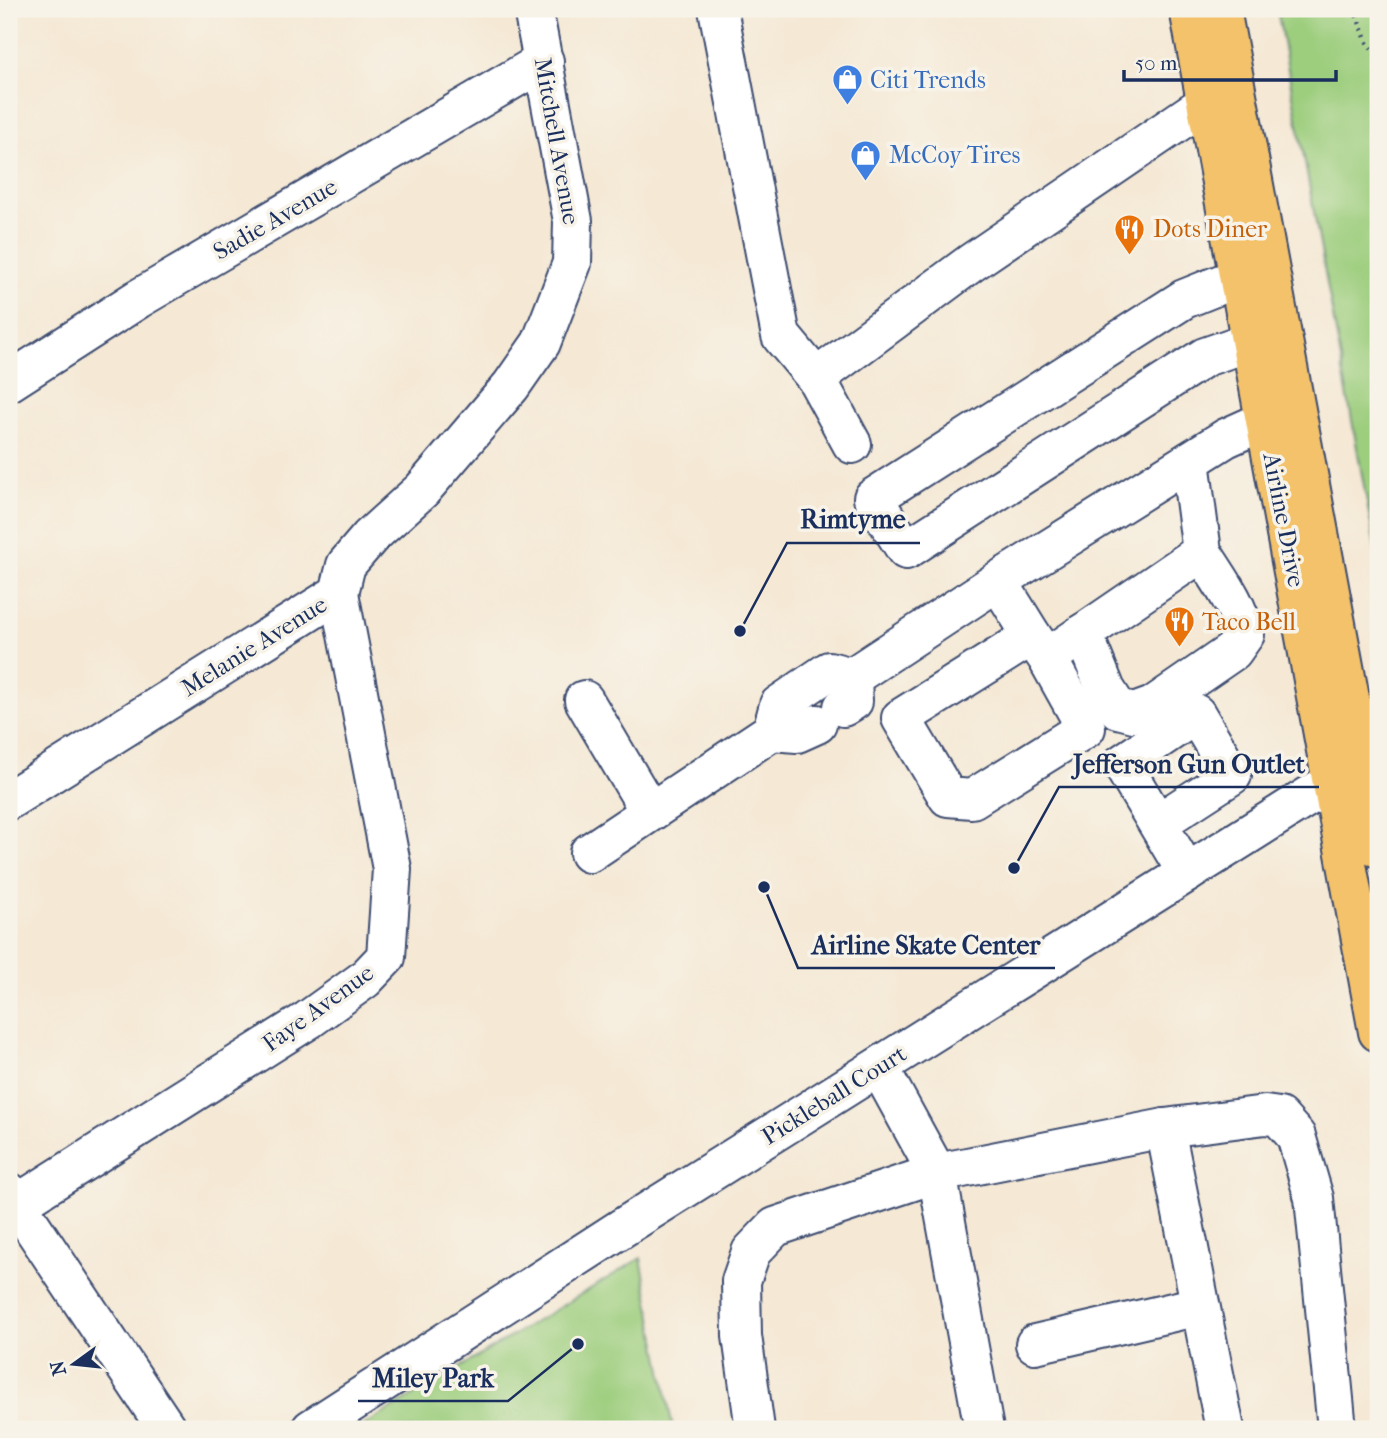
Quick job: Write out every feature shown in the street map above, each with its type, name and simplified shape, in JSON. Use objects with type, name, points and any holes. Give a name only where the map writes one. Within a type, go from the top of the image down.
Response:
[{"type":"highway","name":"Airline Drive","points":[[1189,9],[1266,420],[1349,778],[1378,848]]},
{"type":"highway","name":"Airline Drive","points":[[1221,9],[1349,778],[1378,1032]]},
{"type":"street","name":"Mitchell Avenue","points":[[533,9],[573,221],[572,263],[554,313]]},
{"type":"street","points":[[719,9],[780,336],[816,379],[852,444]]},
{"type":"street","name":"Sadie Avenue","points":[[9,382],[138,299],[544,61]]},
{"type":"street","points":[[816,379],[971,263],[1206,103]]},
{"type":"street","points":[[1239,277],[1184,299],[873,498],[906,550],[1205,357],[1251,341]]},
{"type":"street","name":"Melanie Avenue","points":[[9,800],[339,593],[346,565],[370,537],[422,490],[511,386],[541,342],[554,313]]},
{"type":"street","points":[[589,853],[772,731],[797,733],[846,693],[998,581],[1231,435],[1266,420]]},
{"type":"street","points":[[1083,633],[1106,690],[1118,709],[1134,713],[1153,706],[1233,652],[1245,635],[1230,593],[1202,552],[1190,461]]},
{"type":"street","points":[[901,718],[1040,647],[1083,633],[1202,552]]},
{"type":"street","points":[[772,731],[779,705],[830,671],[846,693],[901,718],[948,797],[972,799],[1086,728],[1040,647],[998,581]]},
{"type":"street","name":"Faye Avenue","points":[[11,1202],[308,1020],[365,979],[386,957],[392,869],[339,593]]},
{"type":"street","points":[[584,700],[650,812]]},
{"type":"street","name":"Pickleball Court","points":[[311,1429],[1187,873],[1349,778]]},
{"type":"street","points":[[1158,823],[1187,873]]},
{"type":"street","points":[[879,1067],[937,1174],[984,1429]]},
{"type":"street","points":[[755,1429],[742,1336],[741,1281],[751,1252],[775,1227],[937,1174],[1166,1128],[1265,1115],[1279,1117],[1296,1136],[1314,1198],[1337,1429]]},
{"type":"street","points":[[1166,1128],[1224,1429]]},
{"type":"street","points":[[11,1202],[167,1429]]},
{"type":"street","points":[[1035,1344],[1199,1306]]},
{"type":"path","points":[[1354,9],[1368,45],[1378,56]]},
{"type":"green space","points":[[1277,9],[1378,9],[1378,563]]},
{"type":"green space","points":[[641,1258],[673,1429],[358,1429]]},
{"type":"place","name":"Citi Trends","points":[[847,107]]},
{"type":"place","name":"McCoy Tires","points":[[866,182]]},
{"type":"place","name":"Dots Diner","points":[[1130,256]]},
{"type":"place","name":"Rimtyme","points":[[740,631]]},
{"type":"place","name":"Taco Bell","points":[[1179,649]]},
{"type":"place","name":"Jefferson Gun Outlet","points":[[1014,868]]},
{"type":"place","name":"Airline Skate Center","points":[[764,887]]},
{"type":"place","name":"Miley Park","points":[[578,1344]]}]
